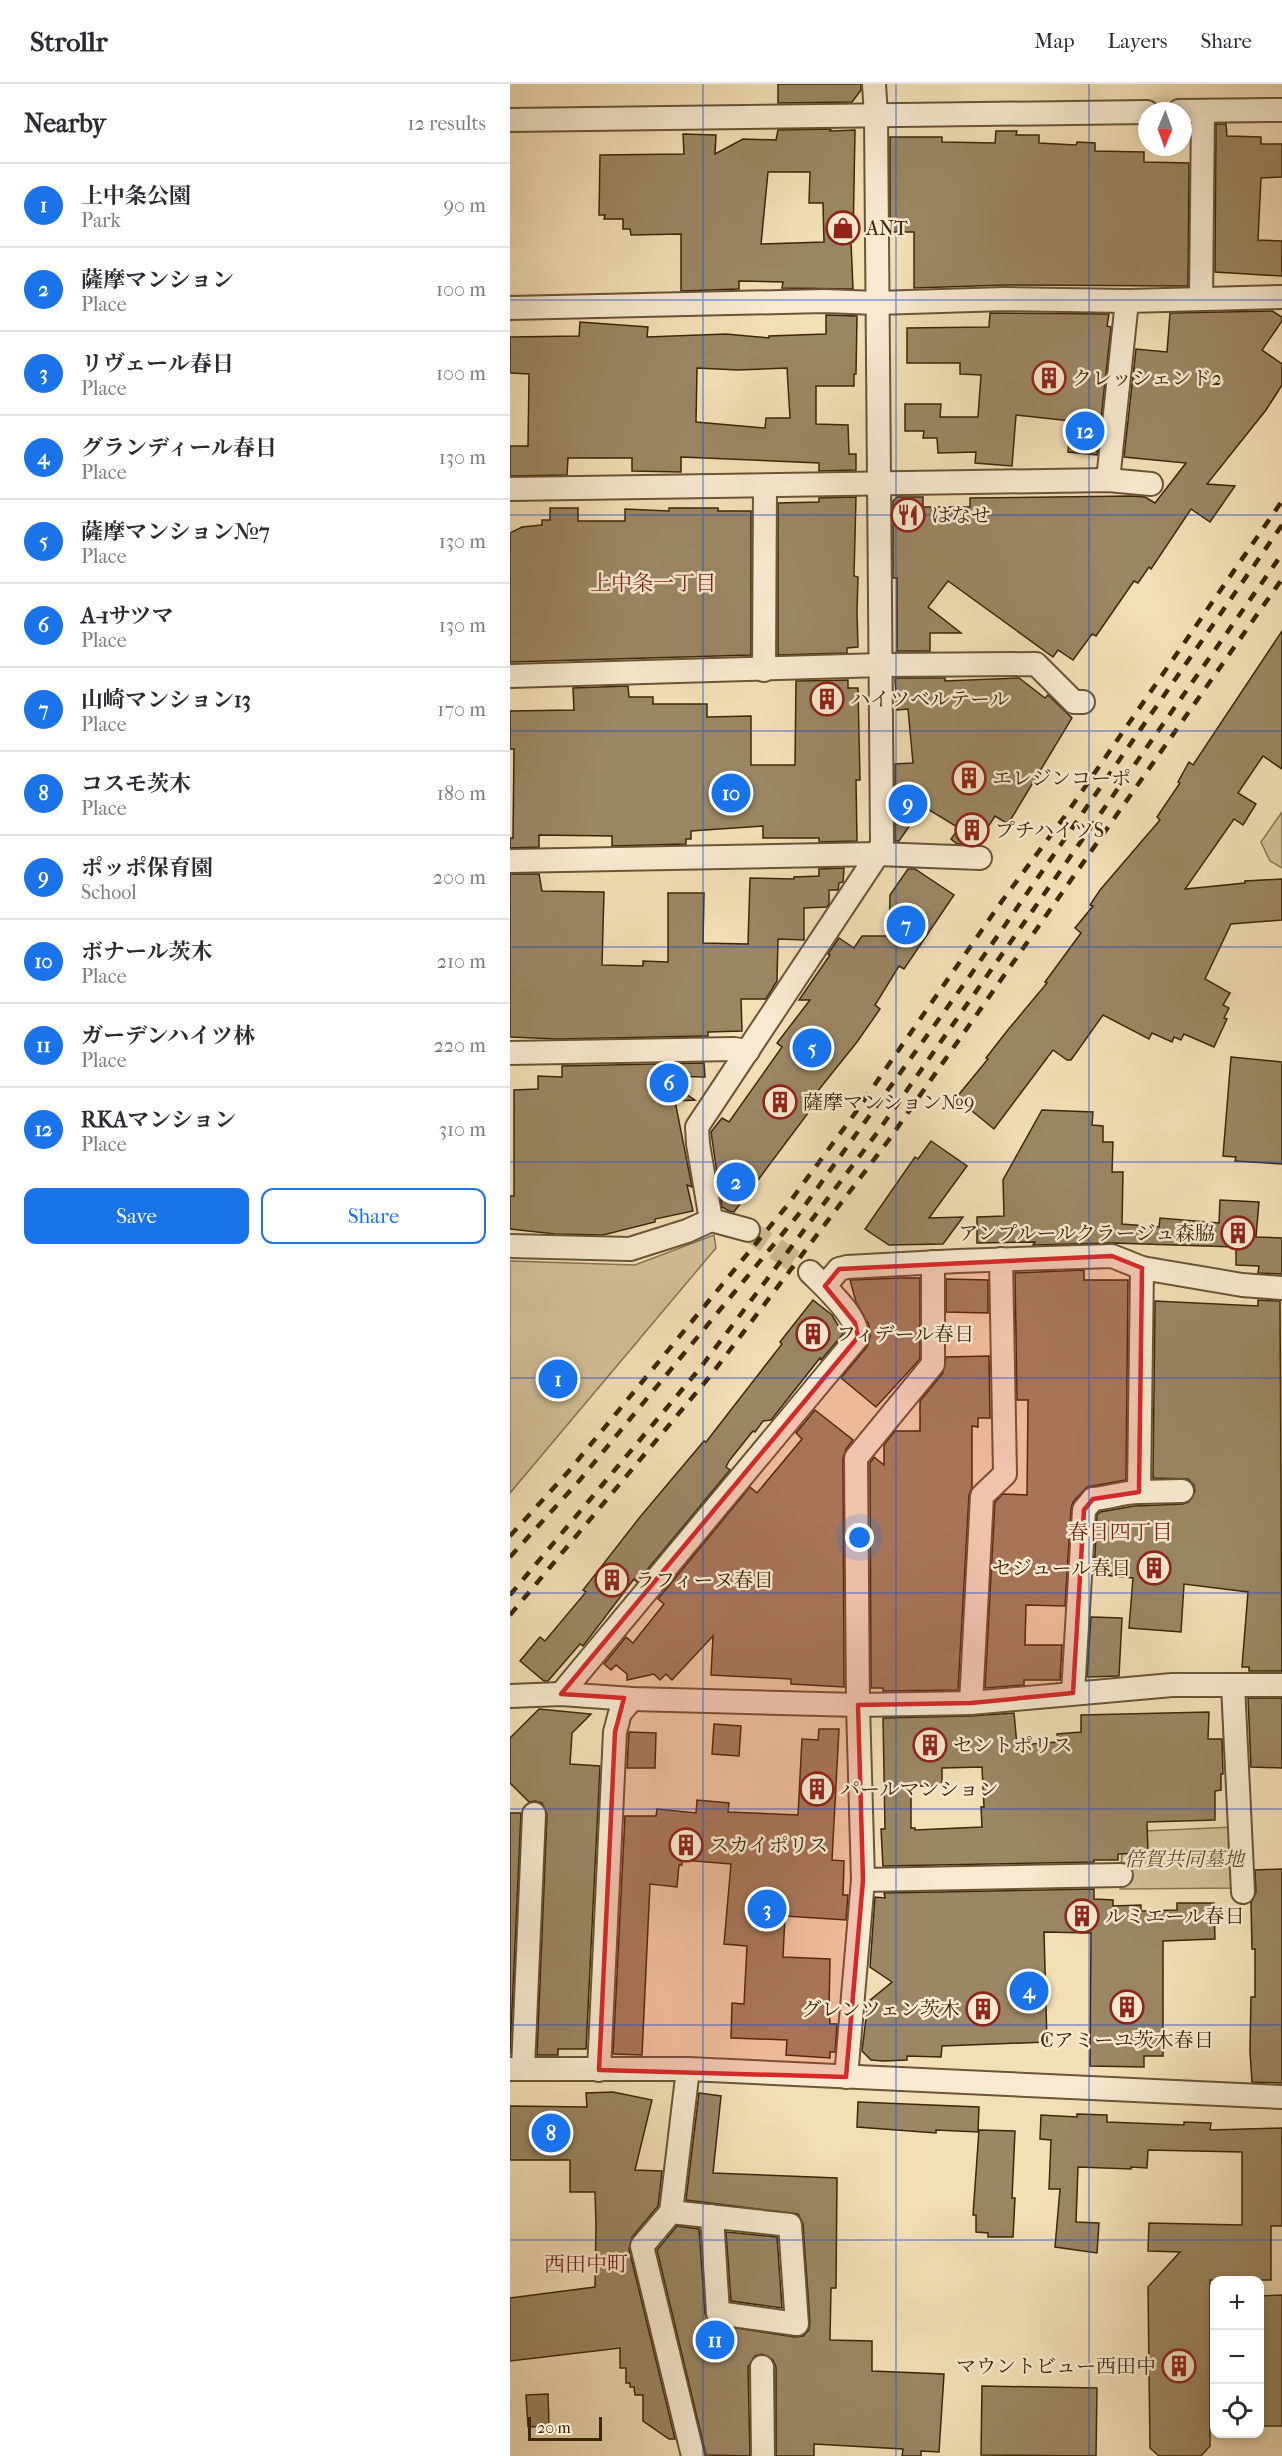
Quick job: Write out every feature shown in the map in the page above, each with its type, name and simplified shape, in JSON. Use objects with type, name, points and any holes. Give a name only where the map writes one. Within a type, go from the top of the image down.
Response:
[{"type":"street","points":[[711,1220],[697,1127],[878,854],[882,843],[882,665],[874,84]]},
{"type":"street","points":[[1192,111],[1282,110]]},
{"type":"street","points":[[1201,299],[1203,111]]},
{"type":"street","points":[[510,120],[1138,112]]},
{"type":"street","points":[[510,308],[824,301],[877,303],[1005,299],[1127,301],[1282,297]]},
{"type":"street","points":[[1108,480],[1127,301]]},
{"type":"street","points":[[510,489],[1108,480],[1151,483]]},
{"type":"street","points":[[764,670],[765,486]]},
{"type":"street","points":[[510,676],[882,665],[1036,664],[1074,702],[1083,702]]},
{"type":"street","points":[[510,861],[878,854],[980,858]]},
{"type":"street","points":[[510,1053],[734,1049],[748,1051]]},
{"type":"street","points":[[510,1246],[630,1249],[687,1231],[711,1220],[748,1230]]},
{"type":"street","points":[[561,1694],[857,1338],[855,1323],[818,1279],[839,1269],[933,1262],[1112,1256],[1142,1268],[1242,1285],[1282,1288]]},
{"type":"street","points":[[971,1703],[982,1496],[1005,1474],[1001,1259]]},
{"type":"street","points":[[846,2077],[863,1880],[858,1705],[856,1458],[933,1364],[933,1262]]},
{"type":"street","points":[[1139,1492],[1142,1268]]},
{"type":"street","points":[[1073,1693],[1084,1510],[1093,1499],[1118,1497],[1127,1492],[1182,1491]]},
{"type":"street","points":[[510,1696],[561,1694],[632,1699],[858,1705],[971,1703],[1172,1685],[1282,1685]]},
{"type":"street","points":[[1233,1685],[1243,1892]]},
{"type":"street","points":[[600,2070],[615,1732],[620,1713],[632,1699]]},
{"type":"street","points":[[534,1814],[516,2069],[688,2070],[1282,2097]]},
{"type":"street","points":[[863,1880],[1120,1875]]},
{"type":"street","points":[[688,2070],[671,2212],[642,2246],[693,2456]]},
{"type":"street","points":[[671,2212],[712,2216],[790,2224],[797,2324],[718,2313],[712,2216]]},
{"type":"street","points":[[762,2367],[763,2456]]},
{"type":"highlighted area","points":[[1112,1256],[1142,1268],[1139,1492],[1093,1499],[1084,1510],[1073,1693],[971,1703],[858,1705],[863,1880],[846,2077],[599,2070],[615,1732],[624,1698],[561,1694],[858,1337],[855,1323],[825,1286],[839,1269]]},
{"type":"green space","points":[[1282,812],[1282,868],[1270,861],[1261,842]]},
{"type":"green space","points":[[714,1235],[716,1248],[510,1493],[510,1261],[635,1265]]},
{"type":"green space","name":"倍賀共同墓地","points":[[1233,1827],[1236,1888],[1120,1889],[1123,1832]]},
{"type":"building","points":[[778,84],[861,84],[861,90],[852,102],[778,103]]},
{"type":"building","points":[[1216,124],[1226,124],[1227,136],[1261,137],[1261,144],[1282,144],[1282,177],[1261,178],[1258,240],[1282,241],[1282,276],[1215,272]]},
{"type":"building","points":[[778,130],[855,130],[853,242],[851,242],[853,289],[782,288],[783,282],[739,281],[739,289],[681,291],[681,234],[631,235],[630,229],[623,229],[623,219],[604,219],[605,215],[599,215],[600,155],[684,154],[683,134],[716,135],[715,154],[743,139],[776,140]],"holes":[[[768,172],[810,172],[809,203],[823,203],[824,242],[761,244]]]},
{"type":"building","points":[[996,131],[1017,131],[1016,135],[1039,135],[1039,143],[1076,145],[1077,142],[1095,143],[1095,151],[1138,152],[1138,156],[1144,156],[1144,162],[1189,163],[1188,286],[1005,285],[914,288],[914,232],[890,232],[890,137],[942,137],[942,142],[995,143]]},
{"type":"building","points":[[1272,311],[1282,317],[1282,321],[1262,350],[1282,364],[1282,385],[1266,410],[1207,484],[1235,486],[1210,522],[1191,509],[1151,569],[1149,567],[1138,583],[1134,581],[1096,636],[1092,634],[1073,660],[1058,650],[1053,657],[948,581],[928,607],[961,633],[930,633],[930,651],[897,651],[897,578],[893,578],[893,501],[897,497],[923,497],[923,507],[970,507],[970,498],[1132,496],[1145,497],[1155,503],[1186,463],[1124,457],[1136,349],[1167,352],[1170,313]]},
{"type":"building","points":[[990,313],[1109,314],[1107,326],[1111,327],[1097,455],[1068,452],[1071,421],[1016,415],[1012,466],[975,463],[976,452],[938,453],[937,438],[923,438],[924,431],[905,431],[905,404],[941,404],[940,417],[978,417],[981,375],[960,374],[960,363],[907,363],[907,328],[989,327]]},
{"type":"building","points":[[826,315],[857,316],[854,386],[816,386],[816,424],[848,425],[849,454],[856,454],[856,470],[819,471],[819,463],[681,457],[681,472],[632,471],[632,458],[568,458],[567,475],[510,476],[510,446],[528,446],[529,374],[510,373],[510,337],[579,336],[580,322],[648,327],[647,337],[726,334],[769,338],[769,336],[826,334]],"holes":[[[697,368],[738,370],[787,368],[790,418],[766,418],[765,428],[696,422]]]},
{"type":"building","points":[[856,497],[854,576],[858,577],[858,647],[847,648],[847,653],[778,655],[778,503],[819,502],[819,498]]},
{"type":"building","points":[[550,508],[578,508],[578,521],[625,521],[625,509],[669,511],[669,508],[718,508],[718,511],[751,511],[751,655],[510,662],[510,533],[522,527],[542,525],[542,520],[550,520]]},
{"type":"building","points":[[1282,631],[1282,769],[1263,756],[1238,793],[1256,804],[1243,825],[1234,819],[1185,889],[1245,883],[1245,881],[1282,879],[1282,920],[1231,924],[1205,979],[1230,993],[1223,1005],[1229,1008],[1224,1018],[1227,1019],[1214,1047],[1184,1034],[1181,1040],[1174,1037],[1172,1042],[1152,1033],[1149,1039],[1103,1015],[1071,1060],[1067,1060],[1053,1050],[994,1129],[956,1098],[1047,983],[1045,982],[1081,933],[1075,928],[1093,906],[1090,905],[1100,890],[1160,820],[1157,817],[1180,783],[1178,782],[1189,762],[1193,765]]},
{"type":"building","points":[[945,678],[945,681],[1019,678],[1045,698],[1048,695],[1072,718],[1008,824],[995,816],[977,844],[957,844],[951,839],[959,828],[923,806],[899,841],[895,841],[895,764],[913,763],[908,709],[897,710],[895,679]]},
{"type":"building","points":[[848,680],[848,688],[858,688],[860,780],[856,780],[857,841],[819,842],[819,838],[763,838],[763,826],[691,831],[691,839],[686,839],[686,844],[612,846],[612,836],[539,835],[539,847],[510,848],[510,838],[513,838],[514,749],[510,749],[510,711],[574,710],[573,688],[628,686],[629,697],[653,697],[653,704],[707,704],[707,717],[751,716],[751,765],[795,765],[796,681]]},
{"type":"building","points":[[844,868],[843,882],[839,883],[838,890],[829,890],[827,907],[804,908],[804,940],[778,939],[777,981],[766,999],[741,999],[742,1031],[708,1032],[708,1036],[558,1039],[510,1037],[510,874],[539,874],[542,891],[604,892],[602,965],[643,966],[643,961],[668,962],[668,893],[704,893],[703,943],[748,944],[750,878],[794,879],[794,877],[819,876],[819,869]]},
{"type":"building","points":[[908,869],[915,869],[954,895],[904,969],[899,966],[875,1005],[880,1009],[813,1097],[817,1101],[734,1212],[729,1211],[722,1207],[711,1132],[722,1118],[729,1122],[782,1047],[777,1043],[810,1000],[799,1000],[839,938],[854,948],[862,936],[889,936],[890,895]]},
{"type":"building","points":[[1231,1057],[1282,1062],[1282,1164],[1235,1161],[1236,1157],[1223,1156]]},
{"type":"building","points":[[704,1063],[705,1077],[659,1076],[695,1100],[675,1101],[692,1187],[687,1185],[693,1211],[655,1219],[655,1222],[603,1235],[555,1234],[510,1229],[510,1196],[514,1196],[514,1090],[538,1089],[538,1076],[562,1077],[562,1066]]},
{"type":"building","points":[[1042,1110],[1093,1112],[1092,1125],[1103,1126],[1103,1142],[1113,1142],[1112,1172],[1123,1172],[1122,1224],[1159,1227],[1160,1218],[1219,1223],[1220,1200],[1259,1202],[1256,1237],[1282,1238],[1282,1274],[1258,1273],[1259,1266],[1236,1265],[1236,1247],[1112,1243],[1033,1245],[1035,1242],[977,1243],[977,1217],[1004,1216],[1003,1180]]},
{"type":"building","points":[[931,1141],[967,1166],[929,1218],[963,1217],[943,1244],[889,1245],[865,1229],[915,1157],[918,1159]]},
{"type":"building","points":[[1084,1270],[1084,1280],[1128,1280],[1126,1480],[1087,1487],[1073,1502],[1065,1606],[1026,1605],[1025,1645],[1062,1645],[1060,1680],[1024,1680],[1024,1685],[985,1688],[995,1502],[1003,1494],[1027,1495],[1028,1400],[1017,1400],[1015,1273]]},
{"type":"building","points":[[920,1278],[920,1359],[876,1407],[841,1378],[867,1347],[870,1337],[869,1325],[856,1302],[850,1280]]},
{"type":"building","points":[[946,1279],[988,1280],[988,1313],[946,1312]]},
{"type":"building","points":[[813,1300],[832,1315],[843,1334],[821,1360],[820,1358],[771,1420],[763,1421],[755,1432],[753,1431],[729,1461],[726,1467],[730,1470],[637,1582],[634,1579],[583,1646],[580,1644],[548,1681],[544,1681],[520,1661],[540,1637],[545,1641],[586,1592],[583,1590],[640,1517],[704,1441],[706,1442]]},
{"type":"building","points":[[1258,1300],[1280,1301],[1282,1671],[1249,1671],[1249,1667],[1242,1667],[1248,1592],[1184,1584],[1181,1632],[1129,1628],[1133,1578],[1094,1574],[1097,1515],[1100,1512],[1134,1506],[1183,1504],[1189,1502],[1195,1491],[1194,1485],[1188,1479],[1153,1478],[1155,1301],[1258,1306]]},
{"type":"building","points":[[989,1356],[990,1418],[978,1418],[978,1427],[972,1426],[972,1487],[969,1495],[958,1690],[883,1691],[883,1688],[871,1688],[870,1463],[874,1457],[884,1465],[884,1445],[895,1431],[920,1431],[920,1401],[943,1373],[946,1357]]},
{"type":"building","points":[[815,1410],[853,1440],[843,1458],[844,1687],[791,1684],[791,1679],[711,1675],[713,1636],[672,1680],[666,1674],[660,1680],[654,1674],[627,1680],[627,1674],[616,1665],[611,1670],[604,1664],[626,1637],[633,1643],[664,1604],[658,1599],[750,1487],[757,1493],[802,1439],[796,1433]]},
{"type":"building","points":[[1091,1617],[1122,1618],[1119,1676],[1087,1677]]},
{"type":"building","points":[[1248,1698],[1282,1698],[1282,1768],[1251,1767]]},
{"type":"building","points":[[539,1709],[591,1714],[572,1733],[570,1764],[600,1766],[586,2049],[558,2049],[558,2055],[537,2055],[547,1814],[542,1803],[529,1802],[510,1783],[510,1738]]},
{"type":"building","points":[[1209,1712],[1208,1739],[1222,1739],[1223,1774],[1221,1774],[1221,1790],[1215,1791],[1215,1820],[1147,1822],[1148,1853],[1118,1854],[1118,1860],[883,1866],[881,1829],[885,1829],[883,1718],[1014,1713],[1017,1745],[1058,1742],[1057,1734],[1081,1732],[1081,1715]],"holes":[[[982,1767],[984,1807],[981,1807],[982,1827],[915,1830],[911,1828],[911,1786],[942,1786],[942,1768]]]},
{"type":"building","points":[[714,1724],[741,1726],[739,1756],[712,1754]]},
{"type":"building","points":[[819,1729],[839,1729],[832,1860],[844,1861],[843,1895],[848,1895],[846,1920],[785,1916],[783,1957],[830,1959],[829,2009],[830,2024],[837,2024],[835,2052],[830,2052],[830,2058],[786,2055],[787,2040],[731,2038],[732,2003],[744,2004],[747,1946],[724,1944],[731,1864],[682,1860],[682,1865],[679,1865],[677,1887],[650,1884],[642,2055],[613,2054],[625,1816],[656,1816],[657,1809],[696,1813],[697,1800],[729,1803],[728,1812],[798,1815],[802,1739],[818,1740]]},
{"type":"building","points":[[629,1732],[656,1733],[655,1768],[627,1768]]},
{"type":"building","points":[[510,1813],[521,1813],[510,2055]]},
{"type":"building","points":[[1282,1869],[1282,2083],[1252,2082],[1251,1997],[1255,1997],[1255,1949],[1252,1949],[1251,1903],[1256,1892],[1255,1870]]},
{"type":"building","points":[[1094,1889],[1094,1899],[1113,1900],[1113,1906],[1141,1905],[1141,1911],[1177,1910],[1177,1903],[1214,1903],[1215,1939],[1163,1941],[1163,2056],[1144,2056],[1144,2067],[1090,2066],[1091,1933],[1044,1932],[1047,2042],[942,2046],[941,2057],[907,2056],[907,2060],[871,2060],[862,2051],[868,2002],[892,1982],[870,1967],[875,1897],[885,1898],[884,1893]]},
{"type":"building","points":[[613,2092],[652,2100],[635,2170],[662,2171],[658,2206],[632,2237],[629,2249],[675,2439],[669,2439],[643,2421],[643,2395],[635,2395],[634,2387],[626,2383],[626,2368],[620,2368],[620,2348],[510,2361],[510,2298],[595,2287],[596,2225],[595,2192],[570,2192],[570,2160],[510,2160],[510,2106],[587,2107],[586,2093]]},
{"type":"building","points":[[699,2093],[721,2096],[713,2173],[837,2178],[836,2288],[831,2288],[830,2340],[872,2341],[872,2371],[944,2374],[939,2452],[921,2451],[921,2456],[902,2456],[903,2449],[814,2444],[814,2456],[776,2456],[776,2367],[773,2360],[762,2354],[755,2356],[748,2367],[750,2456],[706,2455],[657,2250],[677,2226],[699,2229],[705,2314],[711,2324],[795,2337],[803,2336],[809,2330],[810,2323],[803,2224],[798,2214],[686,2200]]},
{"type":"building","points":[[858,2102],[979,2107],[978,2132],[936,2130],[936,2133],[857,2127]]},
{"type":"building","points":[[1077,2114],[1107,2115],[1107,2122],[1184,2125],[1184,2122],[1211,2123],[1210,2130],[1282,2128],[1282,2226],[1271,2226],[1271,2280],[1264,2280],[1264,2276],[1210,2276],[1210,2446],[1201,2456],[1159,2456],[1150,2448],[1148,2287],[1180,2252],[1148,2251],[1149,2223],[1242,2225],[1242,2152],[1148,2150],[1147,2168],[1078,2167],[1076,2222],[1099,2223],[1097,2253],[1055,2247],[1060,2189],[1049,2189],[1051,2140],[1040,2139],[1041,2115],[1077,2117]]},
{"type":"building","points":[[979,2130],[1015,2131],[1013,2237],[988,2237],[988,2233],[976,2232],[976,2215],[973,2215]]},
{"type":"building","points":[[726,2232],[777,2237],[782,2308],[731,2301]]},
{"type":"building","points":[[1282,2295],[1282,2426],[1264,2426],[1264,2296]]},
{"type":"building","points":[[982,2386],[1097,2388],[1096,2456],[981,2455]]},
{"type":"building","points":[[548,2394],[549,2426],[528,2427],[526,2395]]},
{"type":"tunnel","points":[[748,1230],[810,1272]]},
{"type":"railway","points":[[510,1536],[568,1472],[786,1207],[853,1116],[1002,901],[1065,816],[1282,501]]},
{"type":"railway","points":[[510,1557],[579,1481],[798,1215],[967,980],[1282,525]]},
{"type":"railway","points":[[510,1595],[701,1367],[877,1133],[1282,554]]},
{"type":"railway","points":[[510,1615],[711,1375],[888,1141],[1282,579]]},
{"type":"place","name":"ANT","points":[[843,228]]},
{"type":"place","name":"クレッシェンド2","points":[[1049,378]]},
{"type":"place","name":"RKAマンション","points":[[1085,431]]},
{"type":"place","name":"はなせ","points":[[908,515]]},
{"type":"place","name":"ハイツベルテール","points":[[827,699]]},
{"type":"place","name":"エレジンコーポ","points":[[969,778]]},
{"type":"place","name":"ボナール茨木","points":[[731,793]]},
{"type":"place","name":"ポッポ保育園","points":[[908,804]]},
{"type":"place","name":"プチハイツS","points":[[972,830]]},
{"type":"place","name":"山崎マンション13","points":[[906,925]]},
{"type":"place","name":"薩摩マンション№7","points":[[812,1048]]},
{"type":"place","name":"A-1サツマ","points":[[669,1083]]},
{"type":"place","name":"薩摩マンション№9","points":[[780,1102]]},
{"type":"place","name":"薩摩マンション","points":[[736,1182]]},
{"type":"place","name":"アンプルールクラージュ森脇","points":[[1238,1233]]},
{"type":"place","name":"フィデール春日","points":[[813,1334]]},
{"type":"place","name":"上中条公園","points":[[558,1379]]},
{"type":"place","name":"セジュール春日","points":[[1154,1568]]},
{"type":"place","name":"ラフィーヌ春日","points":[[612,1580]]},
{"type":"place","name":"セントポリス","points":[[930,1745]]},
{"type":"place","name":"パールマンション","points":[[817,1789]]},
{"type":"place","name":"スカイポリス","points":[[686,1845]]},
{"type":"place","name":"リヴェール春日","points":[[767,1909]]},
{"type":"place","name":"ルミエール春日","points":[[1082,1916]]},
{"type":"place","name":"グランディール春日","points":[[1029,1991]]},
{"type":"place","name":"Cアミーユ茨木春日","points":[[1127,2007]]},
{"type":"place","name":"グレンツェン茨木","points":[[983,2009]]},
{"type":"place","name":"コスモ茨木","points":[[551,2133]]},
{"type":"place","name":"ガーデンハイツ林","points":[[715,2340]]},
{"type":"place","name":"マウントビュー西田中","points":[[1179,2366]]},
{"type":"district","name":"上中条一丁目","points":[[653,583]]},
{"type":"district","name":"春日四丁目","points":[[1120,1532]]},
{"type":"district","name":"西田中町","points":[[586,2264]]}]
